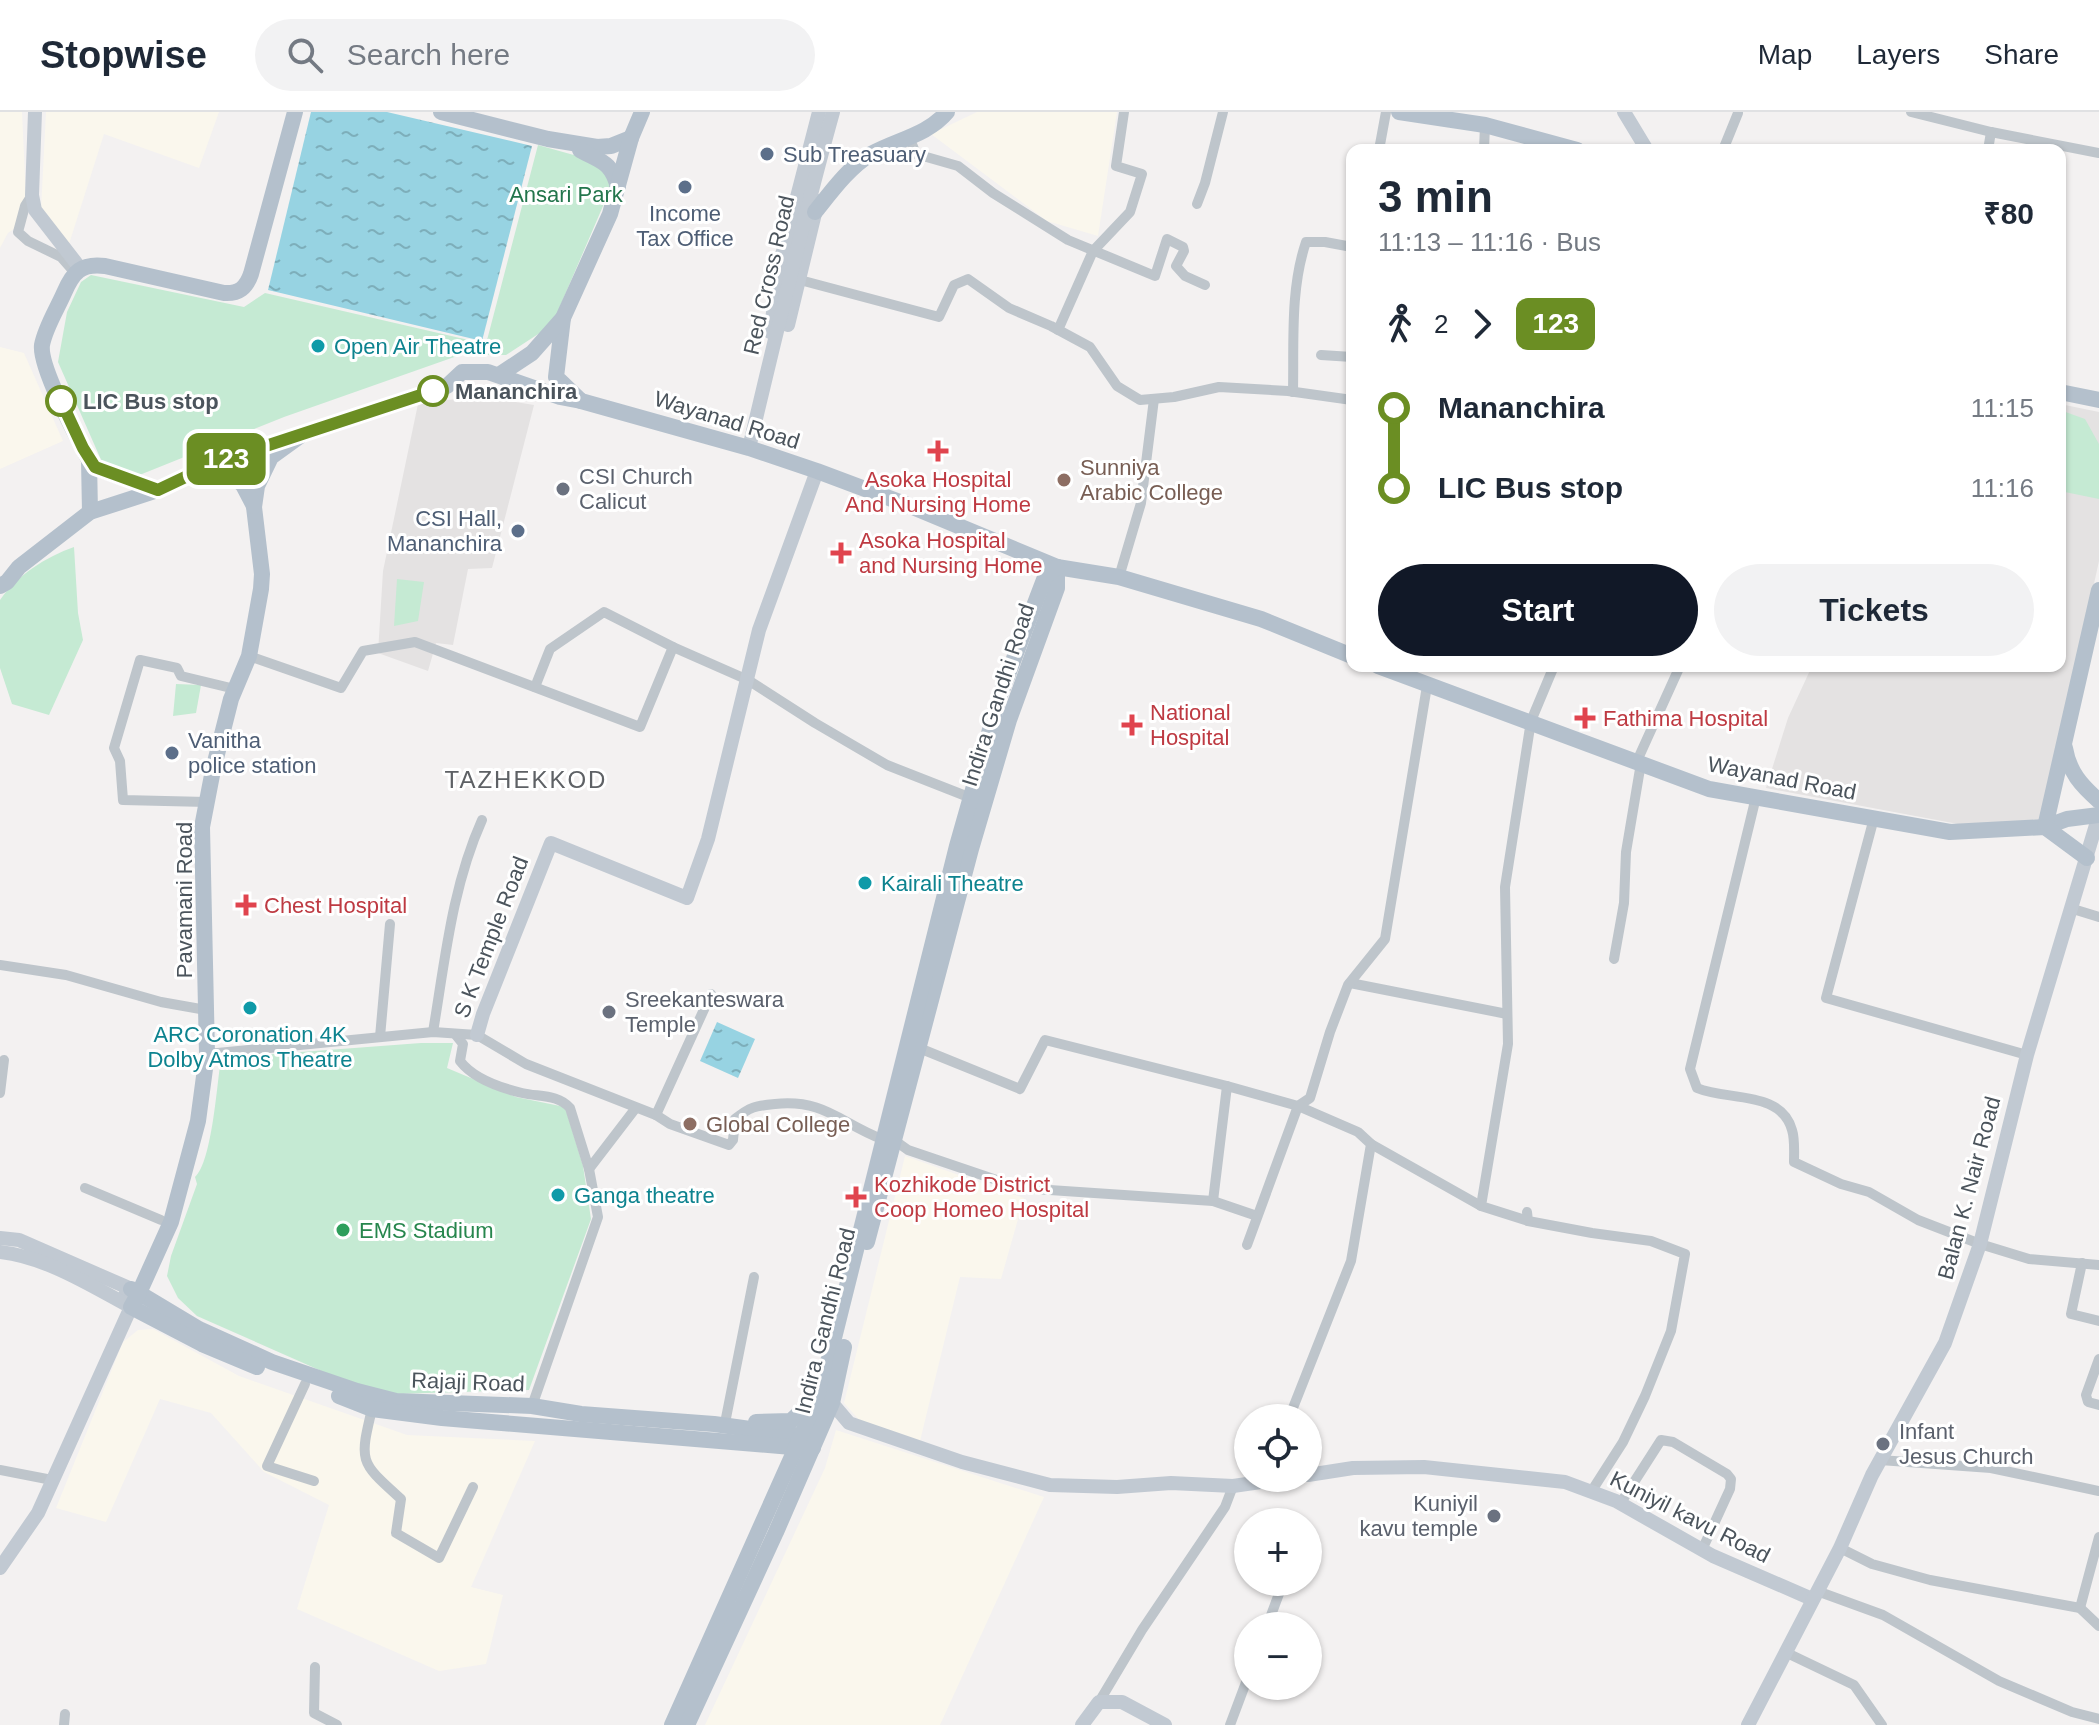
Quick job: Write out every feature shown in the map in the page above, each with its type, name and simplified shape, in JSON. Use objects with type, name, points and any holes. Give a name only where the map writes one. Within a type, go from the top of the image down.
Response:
[{"type":"main road","points":[[35,112],[32,195],[35,210],[77,270]]},
{"type":"main road","points":[[158,490],[101,470],[89,460],[57,394],[42,351],[46,334],[77,270],[86,265],[105,266],[224,293],[240,291],[251,274],[295,112]]},
{"type":"main road","points":[[441,112],[571,143],[604,147],[631,138]]},
{"type":"main road","points":[[499,375],[532,353],[563,318],[610,214],[631,138],[642,112]]},
{"type":"main road","points":[[775,347],[769,327],[782,255],[819,112]]},
{"type":"main road","name":"Red Cross Road","points":[[749,448],[775,347],[793,258],[833,112]]},
{"type":"main road","points":[[775,347],[789,323],[841,112]]},
{"type":"main road","points":[[815,212],[837,184],[869,155],[938,123],[947,112]]},
{"type":"main road","points":[[1399,112],[1453,116],[1555,144]]},
{"type":"main road","points":[[1624,112],[1643,144]]},
{"type":"main road","points":[[571,143],[605,162],[614,171],[618,189]]},
{"type":"main road","points":[[563,318],[556,377],[581,401]]},
{"type":"main road","name":"Wayanad Road","points":[[19,567],[90,512],[158,490],[217,462],[447,386],[462,372],[488,372],[560,397],[749,448],[913,507],[1057,567],[1119,577],[1261,619],[1346,654]]},
{"type":"main road","points":[[2066,393],[2099,400]]},
{"type":"main road","points":[[254,507],[257,486],[265,466],[276,451],[300,436]]},
{"type":"main road","points":[[89,460],[90,512]]},
{"type":"main road","points":[[217,462],[243,485],[254,507]]},
{"type":"main road","name":"S K Temple Road","points":[[477,1035],[551,843],[687,898],[708,839],[759,630],[817,471]]},
{"type":"main road","name":"Pavamani Road","points":[[130,1298],[171,1222],[198,1121],[207,1054],[202,827],[220,739],[249,656],[262,574],[254,507]]},
{"type":"main road","points":[[0,576],[19,567]]},
{"type":"main road","points":[[0,586],[19,567]]},
{"type":"main road","name":"Indira Gandhi Road","points":[[888,1140],[919,1048],[964,848],[971,798],[999,698],[1045,577],[1057,567]]},
{"type":"main road","name":"Indira Gandhi Road","points":[[672,1725],[771,1503],[826,1398],[888,1140],[964,848],[1057,588],[1057,567]]},
{"type":"main road","points":[[2087,858],[2045,827],[2099,590]]},
{"type":"main road","name":"Wayanad Road","points":[[1409,672],[1427,686],[1531,721],[1709,789],[1950,832],[2045,827],[2067,819],[2099,815]]},
{"type":"main road","points":[[2065,742],[2068,765],[2081,785],[2099,801]]},
{"type":"main road","name":"Balan K. Nair Road","points":[[1748,1725],[1840,1548],[1880,1460],[1945,1343],[1980,1244],[2027,1055],[2099,815]]},
{"type":"main road","name":"Pavamani Road","points":[[130,1298],[161,1220],[176,1201]]},
{"type":"main road","points":[[0,1238],[19,1240],[130,1298],[202,1344],[372,1409],[442,1418],[717,1429],[791,1421],[826,1398],[849,1423],[993,1471],[1050,1485],[1117,1487],[1171,1483],[1233,1486]]},
{"type":"main road","points":[[0,1252],[45,1263],[130,1298]]},
{"type":"main road","points":[[0,1568],[38,1513],[78,1419],[85,1411],[130,1298]]},
{"type":"main road","name":"Rajaji Road","points":[[130,1298],[272,1362],[396,1401],[532,1406],[717,1429],[803,1444]]},
{"type":"main road","points":[[717,1429],[773,1457],[778,1474],[771,1503]]},
{"type":"main road","name":"Indira Gandhi Road","points":[[687,1725],[803,1444]]},
{"type":"main road","name":"Kuniyil kavu Road","points":[[1322,1473],[1353,1468],[1424,1467],[1565,1482],[1620,1504],[1702,1550],[1815,1595]]},
{"type":"main road","points":[[1082,1725],[1099,1702],[1122,1702],[1165,1725]]},
{"type":"street","points":[[1058,330],[1093,251],[1130,212],[1142,174],[1116,166],[1124,112]]},
{"type":"street","points":[[1197,204],[1223,112]]},
{"type":"street","points":[[1380,144],[1386,112]]},
{"type":"street","points":[[1911,112],[2053,144]]},
{"type":"street","points":[[1725,144],[1738,113]]},
{"type":"street","points":[[1484,144],[1485,125]]},
{"type":"street","points":[[1989,144],[1991,132]]},
{"type":"street","points":[[909,137],[916,154],[958,166],[1045,226],[1093,251],[1155,276],[1167,239],[1183,247],[1176,266],[1185,276],[1205,285]]},
{"type":"street","points":[[2066,147],[2099,153]]},
{"type":"street","points":[[32,195],[25,206],[18,232],[77,270]]},
{"type":"street","points":[[1293,392],[1300,258],[1306,242],[1346,246]]},
{"type":"street","points":[[800,280],[939,317],[954,285],[968,279],[1009,308],[1090,347],[1117,386],[1140,400],[1219,387],[1346,399]]},
{"type":"street","points":[[1321,355],[1346,357]]},
{"type":"street","points":[[1119,577],[1141,503],[1154,399]]},
{"type":"street","points":[[535,687],[550,649],[604,612],[748,680],[887,765],[971,798]]},
{"type":"street","points":[[249,656],[341,688],[363,651],[415,642],[640,727],[673,647]]},
{"type":"street","points":[[207,802],[123,800],[120,761],[114,748],[140,660],[177,668],[181,676],[235,689]]},
{"type":"street","points":[[1481,1206],[1508,1044],[1505,887],[1531,721],[1551,672]]},
{"type":"street","points":[[1614,959],[1624,903],[1626,852],[1639,762],[1677,672]]},
{"type":"street","points":[[1247,1245],[1298,1106],[1310,1098],[1330,1032],[1350,983],[1385,939],[1427,686]]},
{"type":"street","points":[[1756,797],[1690,1069],[1697,1088],[1712,1094],[1762,1100],[1780,1112],[1792,1128],[1794,1162],[1841,1184],[1869,1192],[1918,1220],[2029,1259],[2099,1265]]},
{"type":"street","points":[[1874,818],[1826,998],[2027,1055]]},
{"type":"street","points":[[433,1032],[453,906],[468,851],[482,820]]},
{"type":"street","points":[[2073,909],[2099,917]]},
{"type":"street","points":[[380,1037],[390,924]]},
{"type":"street","points":[[0,965],[66,975],[161,1002],[206,1010]]},
{"type":"street","points":[[1350,983],[1507,1014]]},
{"type":"street","points":[[656,1115],[711,994]]},
{"type":"street","name":"S K Temple Road","points":[[207,1054],[433,1032],[477,1035]]},
{"type":"street","points":[[455,1034],[463,1044],[460,1061],[468,1072],[520,1093],[564,1100],[570,1108],[589,1169],[598,1217],[532,1406]]},
{"type":"street","points":[[477,1035],[526,1064],[729,1145],[733,1140],[735,1119],[750,1107],[803,1103],[825,1110],[865,1133],[908,1150],[1020,1188],[1213,1201],[1257,1216]]},
{"type":"street","points":[[919,1048],[1020,1089],[1045,1040],[1227,1086],[1298,1106],[1358,1132],[1371,1144],[1481,1206],[1592,1233],[1651,1241],[1685,1254],[1671,1331],[1623,1442],[1591,1492]]},
{"type":"street","points":[[0,1093],[4,1060]]},
{"type":"street","points":[[1213,1201],[1227,1086]]},
{"type":"street","points":[[589,1169],[635,1109]]},
{"type":"street","points":[[1295,1404],[1351,1261],[1371,1144]]},
{"type":"street","points":[[85,1188],[161,1220]]},
{"type":"street","points":[[2082,1263],[2071,1314],[2099,1321]]},
{"type":"street","points":[[717,1429],[754,1277]]},
{"type":"street","points":[[2099,1359],[2086,1395],[2088,1402],[2099,1405]]},
{"type":"street","points":[[305,1384],[267,1466],[314,1481]]},
{"type":"street","points":[[372,1409],[364,1445],[368,1469],[401,1499],[396,1533],[439,1558],[473,1487]]},
{"type":"street","points":[[1620,1504],[1661,1440],[1673,1442],[1731,1479],[1730,1489],[1702,1550]]},
{"type":"street","points":[[1880,1460],[1991,1468],[2099,1491]]},
{"type":"street","points":[[0,1470],[52,1480]]},
{"type":"street","points":[[1099,1702],[1142,1630],[1225,1507],[1233,1486]]},
{"type":"street","points":[[2080,1608],[2099,1537]]},
{"type":"street","points":[[1840,1548],[1872,1564],[1930,1580],[2080,1608],[2099,1626]]},
{"type":"street","points":[[1815,1595],[1883,1615],[1999,1681],[2072,1712],[2099,1719]]},
{"type":"street","points":[[1785,1652],[1854,1685],[1882,1725]]},
{"type":"street","points":[[315,1667],[314,1713],[337,1725]]},
{"type":"street","points":[[1230,1725],[1239,1700]]},
{"type":"shaded area","points":[[0,112],[22,112],[27,220],[8,233],[0,248]]},
{"type":"shaded area","points":[[46,112],[219,112],[199,168],[104,134],[69,244],[41,210]]},
{"type":"shaded area","points":[[977,112],[1117,112],[1098,236],[1047,221],[931,134]]},
{"type":"shaded area","points":[[0,347],[24,353],[63,441],[0,469]]},
{"type":"shaded area","points":[[478,396],[534,405],[492,568],[468,569],[453,645],[436,643],[428,671],[378,653],[383,571],[418,404]]},
{"type":"shaded area","points":[[2066,405],[2099,412],[2099,561],[2042,820],[1958,824],[1766,788],[1788,718],[1809,672],[2066,672]]},
{"type":"shaded area","points":[[905,1156],[1024,1198],[1001,1279],[960,1277],[920,1441],[861,1422],[844,1403]]},
{"type":"shaded area","points":[[153,1329],[239,1376],[407,1435],[535,1441],[471,1587],[503,1595],[486,1664],[439,1671],[297,1609],[329,1505],[264,1472],[211,1413],[160,1399],[106,1522],[56,1508],[123,1342],[138,1330]]},
{"type":"shaded area","points":[[836,1430],[1044,1497],[940,1725],[705,1725],[825,1468]]},
{"type":"green space","name":"Ansari Park","points":[[538,145],[602,165],[612,185],[552,325],[506,355],[460,355],[284,417],[137,476],[102,462],[58,362],[67,312],[81,282],[91,275],[244,307],[265,293],[486,344]]},
{"type":"green space","points":[[2066,412],[2085,419],[2099,444],[2099,499],[2066,492]]},
{"type":"green space","points":[[74,547],[83,640],[49,715],[12,704],[0,668],[0,600],[33,568]]},
{"type":"green space","points":[[397,579],[424,582],[418,621],[394,626]]},
{"type":"green space","points":[[176,684],[201,685],[196,713],[173,716]]},
{"type":"green space","name":"EMS Stadium","points":[[453,1043],[447,1068],[516,1097],[565,1107],[583,1166],[591,1219],[529,1390],[394,1394],[360,1388],[197,1316],[178,1298],[167,1276],[197,1184],[195,1177],[206,1156],[221,1058]]},
{"type":"water","name":"Mananchira","points":[[311,112],[387,112],[532,146],[482,341],[268,290]]},
{"type":"water","points":[[717,1022],[755,1039],[738,1078],[700,1061]]},
{"type":"bus line","name":"123","points":[[61,401],[95,467],[158,490],[217,462],[433,391]]},
{"type":"place","name":"Sub Treasuary","points":[[767,154]]},
{"type":"place","name":"Income Tax Office","points":[[685,187]]},
{"type":"place","name":"Open Air Theatre","points":[[318,346]]},
{"type":"place","name":"Mananchira","points":[[433,391]]},
{"type":"place","name":"LIC Bus stop","points":[[61,401]]},
{"type":"place","name":"Asoka Hospital And Nursing Home","points":[[938,451]]},
{"type":"place","name":"Sunniya Arabic College","points":[[1064,480]]},
{"type":"place","name":"CSI Church Calicut","points":[[563,489]]},
{"type":"place","name":"CSI Hall, Mananchira","points":[[518,531]]},
{"type":"place","name":"Asoka Hospital and Nursing Home","points":[[841,553]]},
{"type":"place","name":"Fathima Hospital","points":[[1585,718]]},
{"type":"place","name":"National Hospital","points":[[1132,725]]},
{"type":"place","name":"Vanitha police station","points":[[172,753]]},
{"type":"place","name":"Kairali Theatre","points":[[865,883]]},
{"type":"place","name":"Chest Hospital","points":[[246,905]]},
{"type":"place","name":"ARC Coronation 4K Dolby Atmos Theatre","points":[[250,1008]]},
{"type":"place","name":"Sreekanteswara Temple","points":[[609,1012]]},
{"type":"place","name":"Global College","points":[[690,1124]]},
{"type":"place","name":"Ganga theatre","points":[[558,1195]]},
{"type":"place","name":"Kozhikode District Coop Homeo Hospital","points":[[856,1197]]},
{"type":"place","name":"EMS Stadium","points":[[343,1230]]},
{"type":"place","name":"Infant Jesus Church","points":[[1883,1444]]},
{"type":"place","name":"Kuniyil kavu temple","points":[[1494,1516]]},
{"type":"district","name":"TAZHEKKOD","points":[[526,779]]}]
